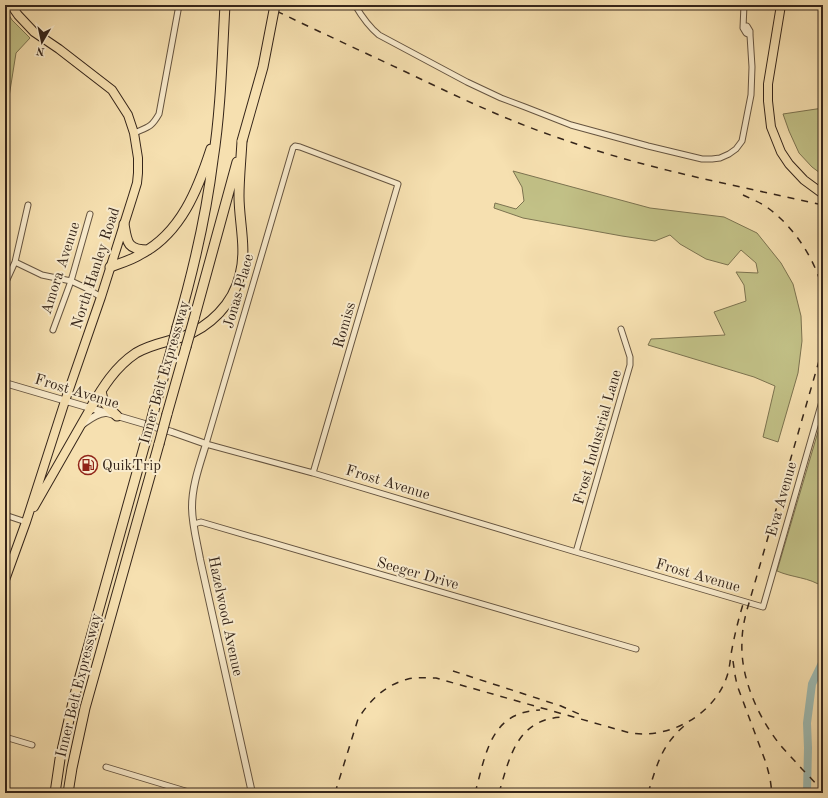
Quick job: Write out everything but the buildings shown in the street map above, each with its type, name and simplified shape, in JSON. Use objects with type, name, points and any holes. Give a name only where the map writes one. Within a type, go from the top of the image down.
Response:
[{"type":"highway","name":"Inner Belt Expressway","points":[[55,793],[60,759],[74,698],[170,351],[178,327],[202,227],[217,131],[225,5]]},
{"type":"highway","name":"Inner Belt Expressway","points":[[68,793],[85,708],[194,319],[262,67],[275,5]]},
{"type":"highway","points":[[110,267],[131,259],[148,250],[167,235],[191,200],[203,173],[217,131]]},
{"type":"highway","points":[[90,409],[114,372],[131,356],[146,348],[182,337],[202,328],[219,314],[232,295],[238,282],[243,258],[239,196],[242,141]]},
{"type":"highway","points":[[124,224],[127,240],[131,246],[137,249],[148,250]]},
{"type":"highway","points":[[101,390],[105,404],[117,416]]},
{"type":"main road","name":"North Hanley Road","points":[[5,577],[26,522],[65,401],[101,297],[137,183],[138,158],[134,133],[128,115],[112,90],[59,49],[34,32],[11,5]]},
{"type":"main road","points":[[781,5],[768,84],[769,118],[774,135],[786,159],[804,180],[823,194]]},
{"type":"main road","points":[[26,522],[90,409]]},
{"type":"street","points":[[134,133],[150,126],[155,121],[158,114],[179,5]]},
{"type":"street","points":[[355,5],[371,29],[379,35],[465,81],[501,98],[571,125],[660,150],[707,159],[720,158],[729,154],[736,149],[742,140],[752,95],[750,31],[747,26],[744,26],[744,5]]},
{"type":"street","name":"Jonas Place","points":[[206,444],[293,148],[295,146],[300,146],[398,184]]},
{"type":"street","name":"Romiss","points":[[313,473],[398,184]]},
{"type":"street","points":[[813,186],[823,189]]},
{"type":"street","points":[[5,284],[15,262],[28,205]]},
{"type":"street","name":"Amora Avenue","points":[[53,330],[71,281],[90,214]]},
{"type":"street","points":[[15,262],[42,275],[71,281],[101,297]]},
{"type":"street","name":"Frost Industrial Lane","points":[[576,552],[630,365],[630,357],[621,329]]},
{"type":"street","name":"Frost Avenue","points":[[5,383],[172,432],[206,444],[313,473],[763,607]]},
{"type":"street","name":"Eva Avenue","points":[[763,607],[823,398]]},
{"type":"street","points":[[80,426],[92,417],[106,413]]},
{"type":"street","name":"Hazelwood Avenue","points":[[206,444],[193,495],[192,508],[194,524],[252,793]]},
{"type":"street","points":[[5,515],[26,522]]},
{"type":"street","name":"Seeger Drive","points":[[194,524],[201,522],[636,649]]},
{"type":"street","points":[[5,737],[32,745]]},
{"type":"street","points":[[106,767],[192,793]]},
{"type":"shaded area","points":[[5,9],[12,20],[30,38],[16,53],[5,122]]},
{"type":"shaded area","points":[[823,108],[823,174],[812,167],[799,153],[783,114]]},
{"type":"shaded area","points":[[513,171],[650,208],[724,217],[757,233],[781,263],[793,284],[801,316],[802,341],[798,373],[778,442],[763,437],[775,386],[754,377],[648,345],[651,339],[725,335],[714,312],[746,301],[744,285],[736,272],[758,273],[756,263],[741,250],[728,265],[706,259],[680,244],[670,235],[655,241],[622,236],[523,218],[494,208],[495,203],[516,209],[524,201],[522,187]]},
{"type":"shaded area","points":[[820,425],[823,426],[823,587],[807,579],[777,571]]},
{"type":"waterway","points":[[807,793],[807,723],[812,684],[823,661]]},
{"type":"railway","points":[[264,5],[462,99],[539,131],[591,149],[657,168],[823,205]]},
{"type":"railway","points":[[743,195],[768,208],[791,229],[804,247],[814,265],[823,293]]},
{"type":"railway","points":[[823,347],[745,618],[742,642],[744,670],[758,711],[781,746],[823,791]]},
{"type":"railway","points":[[335,793],[358,719],[373,700],[385,689],[408,679],[436,678],[630,733],[645,734],[659,732],[674,728],[687,722],[700,714],[711,704],[726,679],[744,601]]},
{"type":"railway","points":[[733,661],[737,685],[766,763],[772,793]]},
{"type":"railway","points":[[453,671],[561,706],[579,714]]},
{"type":"railway","points":[[475,793],[487,750],[500,727],[510,718],[523,713],[540,710]]},
{"type":"railway","points":[[499,793],[512,752],[527,731],[537,724],[550,719],[566,717]]},
{"type":"railway","points":[[819,737],[823,721]]},
{"type":"railway","points":[[648,793],[661,756],[676,733],[684,726]]},
{"type":"railway","points":[[823,732],[819,756],[823,779]]},
{"type":"place","name":"QuikTrip","points":[[88,465]]}]
